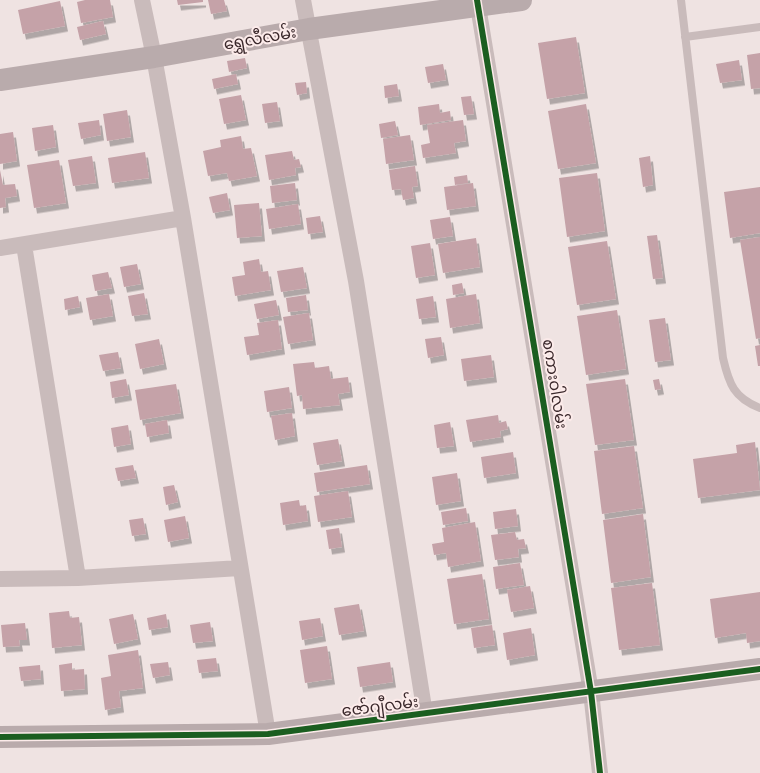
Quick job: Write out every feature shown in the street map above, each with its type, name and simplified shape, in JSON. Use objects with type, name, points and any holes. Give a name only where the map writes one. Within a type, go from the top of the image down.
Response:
[{"type":"street","points":[[142,0],[183,218],[268,734]]},
{"type":"street","points":[[302,0],[356,281],[425,714]]},
{"type":"street","name":"ရွှေလီလမ်း","points":[[0,80],[154,57],[309,29],[478,3],[521,0]]},
{"type":"street","name":"စကားဝါလမ်း","points":[[478,3],[592,692],[600,773]]},
{"type":"street","points":[[0,248],[183,218]]},
{"type":"street","points":[[24,244],[78,578]]},
{"type":"street","points":[[0,579],[78,578],[240,568]]},
{"type":"street","name":"ဇော်ဂျီလမ်း","points":[[0,737],[268,734],[760,669]]},
{"type":"lane","points":[[680,0],[723,358],[727,377],[736,393],[746,402],[760,408]]},
{"type":"lane","points":[[685,37],[760,27]]},
{"type":"building","points":[[85,0],[110,0],[113,17],[81,23],[77,2]]},
{"type":"building","points":[[177,0],[203,0],[203,2],[178,5]]},
{"type":"building","points":[[208,0],[224,0],[227,11],[211,14]]},
{"type":"building","points":[[60,1],[65,26],[23,34],[18,10]]},
{"type":"building","points":[[103,21],[106,34],[80,40],[77,27]]},
{"type":"building","points":[[576,37],[585,93],[547,99],[538,43]]},
{"type":"building","points":[[760,53],[760,88],[751,89],[747,55]]},
{"type":"building","points":[[245,58],[247,68],[229,72],[227,61]]},
{"type":"building","points":[[739,60],[742,80],[720,83],[716,64]]},
{"type":"building","points":[[443,64],[446,80],[428,83],[425,67]]},
{"type":"building","points":[[236,74],[238,84],[214,89],[212,79]]},
{"type":"building","points":[[306,82],[307,93],[297,95],[295,83]]},
{"type":"building","points":[[397,84],[399,96],[385,98],[384,86]]},
{"type":"building","points":[[241,95],[246,120],[224,124],[219,99]]},
{"type":"building","points":[[471,96],[474,114],[464,115],[461,97]]},
{"type":"building","points":[[277,102],[280,121],[265,123],[262,104]]},
{"type":"building","points":[[439,104],[440,113],[450,111],[451,120],[420,125],[418,107]]},
{"type":"building","points":[[586,104],[596,163],[558,169],[548,111]]},
{"type":"building","points":[[127,110],[131,137],[107,141],[103,114]]},
{"type":"building","points":[[99,120],[101,135],[81,139],[78,123]]},
{"type":"building","points":[[463,120],[466,141],[454,143],[456,153],[423,158],[421,145],[430,143],[427,125]]},
{"type":"building","points":[[395,121],[398,135],[381,138],[379,124]]},
{"type":"building","points":[[53,125],[56,147],[35,151],[32,128]]},
{"type":"building","points":[[13,132],[17,161],[0,164],[0,134]]},
{"type":"building","points":[[410,135],[414,160],[386,164],[383,139]]},
{"type":"building","points":[[241,136],[243,149],[251,148],[257,176],[229,181],[227,173],[208,176],[203,151],[221,147],[220,140]]},
{"type":"building","points":[[292,151],[294,160],[299,159],[301,167],[295,168],[296,175],[269,180],[265,155]]},
{"type":"building","points":[[145,152],[149,178],[112,183],[108,158]]},
{"type":"building","points":[[92,156],[96,183],[73,186],[68,160]]},
{"type":"building","points":[[650,156],[653,185],[643,187],[639,158]]},
{"type":"building","points":[[59,160],[66,203],[34,208],[27,165]]},
{"type":"building","points":[[415,166],[418,186],[412,187],[414,198],[403,200],[401,189],[392,190],[389,170]]},
{"type":"building","points":[[0,170],[3,185],[15,184],[17,196],[5,198],[6,207],[0,208]]},
{"type":"building","points":[[597,173],[605,231],[567,237],[559,178]]},
{"type":"building","points":[[467,175],[468,183],[455,185],[454,177]]},
{"type":"building","points":[[295,183],[297,200],[272,203],[270,186]]},
{"type":"building","points":[[473,183],[476,206],[447,210],[444,187]]},
{"type":"building","points":[[760,187],[760,233],[730,238],[724,192]]},
{"type":"building","points":[[227,193],[230,210],[213,213],[209,197]]},
{"type":"building","points":[[259,203],[262,236],[237,238],[234,205]]},
{"type":"building","points":[[298,204],[301,224],[269,229],[266,209]]},
{"type":"building","points":[[320,216],[323,232],[308,234],[306,218]]},
{"type":"building","points":[[450,217],[453,236],[433,239],[430,220]]},
{"type":"building","points":[[657,235],[663,278],[653,279],[647,236]]},
{"type":"building","points":[[760,237],[760,338],[756,339],[740,240]]},
{"type":"building","points":[[476,238],[480,267],[443,273],[438,244]]},
{"type":"building","points":[[607,241],[616,299],[577,305],[568,247]]},
{"type":"building","points":[[430,243],[435,275],[416,278],[411,246]]},
{"type":"building","points":[[259,259],[261,272],[268,271],[271,290],[235,296],[232,277],[245,275],[243,262]]},
{"type":"building","points":[[137,264],[141,284],[124,287],[120,267]]},
{"type":"building","points":[[303,267],[307,288],[281,292],[277,271]]},
{"type":"building","points":[[108,272],[112,288],[95,291],[92,275]]},
{"type":"building","points":[[462,283],[464,293],[453,295],[452,285]]},
{"type":"building","points":[[144,293],[148,314],[132,316],[128,296]]},
{"type":"building","points":[[109,294],[113,316],[90,320],[86,298]]},
{"type":"building","points":[[476,294],[480,323],[450,328],[446,299]]},
{"type":"building","points":[[306,295],[308,310],[288,312],[286,298]]},
{"type":"building","points":[[78,296],[80,307],[65,310],[64,299]]},
{"type":"building","points":[[433,296],[436,317],[419,319],[416,299]]},
{"type":"building","points":[[276,300],[279,315],[257,319],[254,304]]},
{"type":"building","points":[[617,310],[626,369],[586,375],[577,316]]},
{"type":"building","points":[[309,313],[313,340],[288,344],[283,317]]},
{"type":"building","points":[[665,318],[671,360],[655,362],[649,320]]},
{"type":"building","points":[[278,320],[282,349],[247,355],[244,337],[259,335],[257,323]]},
{"type":"building","points":[[441,337],[444,355],[428,358],[425,339]]},
{"type":"building","points":[[159,339],[164,364],[140,369],[135,344]]},
{"type":"building","points":[[760,345],[760,366],[758,366],[755,346]]},
{"type":"building","points":[[118,352],[121,368],[103,371],[99,355]]},
{"type":"building","points":[[491,355],[494,377],[464,381],[461,359]]},
{"type":"building","points":[[314,362],[315,368],[329,366],[331,379],[348,377],[350,392],[338,394],[340,405],[303,409],[302,395],[297,396],[293,364]]},
{"type":"building","points":[[126,379],[129,395],[112,398],[110,382]]},
{"type":"building","points":[[625,379],[634,440],[595,445],[586,384]]},
{"type":"building","points":[[659,379],[661,389],[655,390],[653,380]]},
{"type":"building","points":[[176,384],[181,413],[140,420],[135,390]]},
{"type":"building","points":[[289,387],[292,408],[267,412],[264,391]]},
{"type":"building","points":[[292,413],[295,436],[275,440],[271,416]]},
{"type":"building","points":[[498,415],[499,423],[506,421],[508,429],[500,431],[501,437],[470,442],[466,420]]},
{"type":"building","points":[[167,420],[169,433],[147,437],[145,424]]},
{"type":"building","points":[[450,422],[454,446],[437,448],[434,425]]},
{"type":"building","points":[[128,425],[131,444],[114,447],[111,428]]},
{"type":"building","points":[[338,439],[342,461],[317,465],[313,443]]},
{"type":"building","points":[[755,442],[760,490],[698,498],[693,459],[737,453],[736,445]]},
{"type":"building","points":[[634,446],[643,508],[602,514],[594,451]]},
{"type":"building","points":[[513,452],[516,473],[484,478],[481,457]]},
{"type":"building","points":[[133,465],[136,478],[118,481],[115,468]]},
{"type":"building","points":[[367,465],[370,484],[317,492],[314,473]]},
{"type":"building","points":[[457,473],[461,501],[436,505],[432,477]]},
{"type":"building","points":[[174,485],[178,502],[166,505],[163,487]]},
{"type":"building","points":[[348,491],[352,517],[318,522],[314,496]]},
{"type":"building","points":[[299,500],[300,506],[306,505],[308,521],[283,525],[280,503]]},
{"type":"building","points":[[466,508],[468,521],[443,525],[441,512]]},
{"type":"building","points":[[516,509],[518,526],[495,529],[493,512]]},
{"type":"building","points":[[643,514],[651,577],[611,583],[603,520]]},
{"type":"building","points":[[185,516],[189,538],[168,542],[164,520]]},
{"type":"building","points":[[143,518],[146,534],[132,536],[129,520]]},
{"type":"building","points":[[475,522],[481,561],[448,567],[446,553],[434,555],[432,544],[444,542],[442,528]]},
{"type":"building","points":[[339,528],[342,547],[329,549],[326,530]]},
{"type":"building","points":[[515,532],[517,540],[524,539],[526,548],[518,549],[519,557],[495,560],[491,535]]},
{"type":"building","points":[[520,563],[524,585],[496,589],[493,567]]},
{"type":"building","points":[[482,574],[489,619],[454,624],[447,579]]},
{"type":"building","points":[[652,583],[660,645],[619,650],[611,588]]},
{"type":"building","points":[[530,586],[534,608],[511,612],[507,590]]},
{"type":"building","points":[[760,592],[760,641],[747,643],[746,633],[715,638],[710,599]]},
{"type":"building","points":[[359,604],[364,631],[339,635],[334,608]]},
{"type":"building","points":[[69,611],[70,618],[79,617],[82,645],[52,648],[49,613]]},
{"type":"building","points":[[133,614],[138,639],[114,644],[109,619]]},
{"type":"building","points":[[166,614],[168,627],[149,630],[147,618]]},
{"type":"building","points":[[320,618],[323,636],[302,640],[299,621]]},
{"type":"building","points":[[210,622],[213,641],[193,643],[190,625]]},
{"type":"building","points":[[25,623],[27,640],[19,640],[20,646],[3,647],[1,625]]},
{"type":"building","points":[[492,625],[495,645],[474,648],[471,628]]},
{"type":"building","points":[[531,628],[535,655],[507,660],[503,633]]},
{"type":"building","points":[[327,646],[332,679],[305,683],[300,650]]},
{"type":"building","points":[[138,650],[143,688],[119,691],[121,707],[105,710],[101,678],[111,676],[108,655]]},
{"type":"building","points":[[216,658],[218,671],[199,673],[197,660]]},
{"type":"building","points":[[168,662],[170,675],[153,678],[150,664]]},
{"type":"building","points":[[390,662],[393,682],[360,687],[357,667]]},
{"type":"building","points":[[72,663],[72,670],[84,669],[85,689],[61,691],[59,665]]},
{"type":"building","points":[[40,665],[41,679],[21,681],[19,667]]},
{"type":"cycle path","points":[[477,0],[591,692],[600,773]]},
{"type":"cycle path","points":[[0,737],[268,734],[760,669]]}]
